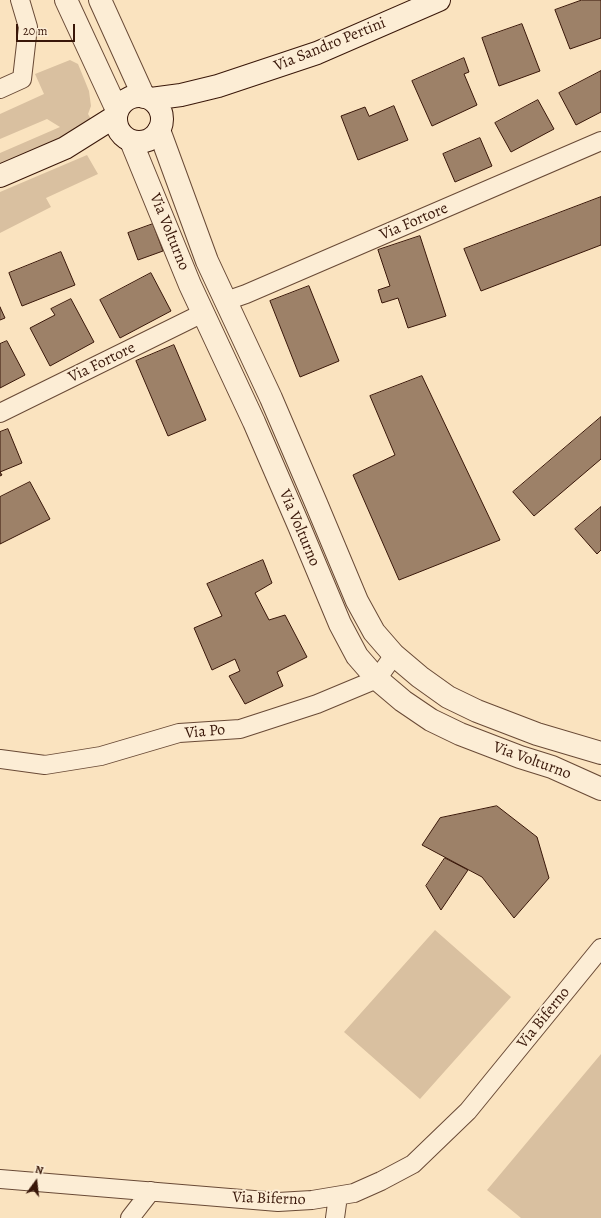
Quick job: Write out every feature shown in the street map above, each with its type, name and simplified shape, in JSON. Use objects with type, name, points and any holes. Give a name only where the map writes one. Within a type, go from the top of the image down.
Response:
[{"type":"street","points":[[0,89],[22,79],[28,27],[20,0]]},
{"type":"street","points":[[66,0],[116,113],[117,128],[128,139]]},
{"type":"street","points":[[100,0],[147,98],[156,104],[160,110],[162,116],[160,127]]},
{"type":"street","name":"Via Sandro Pertini","points":[[0,176],[65,148],[116,113],[120,105],[128,98],[134,96],[147,98],[181,95],[218,86],[317,53],[439,0]]},
{"type":"street","name":"Via Sandro Pertini","points":[[65,148],[128,139],[142,142],[147,140],[156,135],[160,127],[218,86]]},
{"type":"street","name":"Via Volturno","points":[[160,127],[207,261],[271,398],[357,601],[374,632],[394,656],[420,677],[448,696],[477,711],[537,734],[601,753]]},
{"type":"street","name":"Via Volturno","points":[[128,139],[190,284],[260,436],[340,624],[357,656],[377,679],[402,701],[431,720],[460,734],[520,757],[552,767],[601,789]]},
{"type":"street","name":"Via Fortore","points":[[226,301],[254,291],[601,141]]},
{"type":"street","name":"Via Fortore","points":[[0,414],[203,313]]},
{"type":"street","points":[[377,679],[394,656]]},
{"type":"street","name":"Via Po","points":[[0,759],[44,765],[101,756],[179,733],[240,729],[316,704],[377,679]]},
{"type":"street","name":"Via Biferno","points":[[0,1179],[278,1202],[312,1200],[354,1193],[413,1164],[468,1111],[601,948]]},
{"type":"street","points":[[130,1218],[151,1191]]},
{"type":"street","points":[[335,1218],[338,1196]]},
{"type":"shaded area","points":[[70,60],[78,64],[89,91],[91,106],[88,114],[94,126],[0,167],[0,153],[60,127],[47,119],[0,139],[0,114],[44,94],[35,74]]},
{"type":"shaded area","points":[[87,155],[98,174],[46,198],[51,207],[0,233],[0,192]]},
{"type":"shaded area","points":[[435,930],[511,997],[420,1099],[344,1032]]},
{"type":"shaded area","points":[[601,1054],[601,1218],[521,1218],[487,1190]]},
{"type":"building","points":[[582,0],[601,0],[601,38],[570,49],[555,10]]},
{"type":"building","points":[[522,24],[540,71],[499,86],[482,38]]},
{"type":"building","points":[[464,58],[469,72],[464,74],[477,105],[432,126],[412,81]]},
{"type":"building","points":[[601,71],[601,112],[576,125],[559,93]]},
{"type":"building","points":[[538,100],[554,129],[511,152],[495,123]]},
{"type":"building","points":[[394,106],[408,140],[358,160],[341,116],[365,107],[369,116]]},
{"type":"building","points":[[480,138],[492,166],[455,182],[443,154]]},
{"type":"building","points":[[601,197],[601,245],[481,291],[464,249]]},
{"type":"building","points":[[153,224],[163,251],[138,260],[128,233]]},
{"type":"building","points":[[420,236],[446,316],[408,328],[398,298],[382,303],[378,290],[390,286],[378,250]]},
{"type":"building","points":[[61,252],[75,285],[22,306],[9,273]]},
{"type":"building","points":[[151,273],[171,311],[120,338],[100,300]]},
{"type":"building","points":[[309,286],[339,361],[300,377],[270,301]]},
{"type":"building","points":[[71,299],[94,342],[50,366],[30,328],[55,315],[51,309]]},
{"type":"building","points":[[0,307],[5,318],[0,320]]},
{"type":"building","points":[[7,341],[25,375],[0,388],[0,344]]},
{"type":"building","points":[[174,345],[206,420],[168,436],[136,361]]},
{"type":"building","points":[[422,376],[500,540],[399,580],[353,475],[395,455],[370,396]]},
{"type":"building","points":[[601,417],[601,459],[534,516],[513,492]]},
{"type":"building","points":[[8,429],[22,463],[0,472],[0,432]]},
{"type":"building","points":[[30,482],[50,519],[0,544],[0,497]]},
{"type":"building","points":[[601,507],[601,550],[597,554],[575,529]]},
{"type":"building","points":[[263,560],[272,583],[255,593],[269,620],[285,615],[307,657],[277,672],[283,686],[245,704],[229,676],[240,671],[235,659],[212,670],[194,628],[222,616],[207,584]]},
{"type":"building","points":[[497,806],[537,837],[549,878],[514,918],[482,877],[422,845],[440,818]]},
{"type":"building","points":[[445,858],[468,870],[441,910],[426,886]]}]
